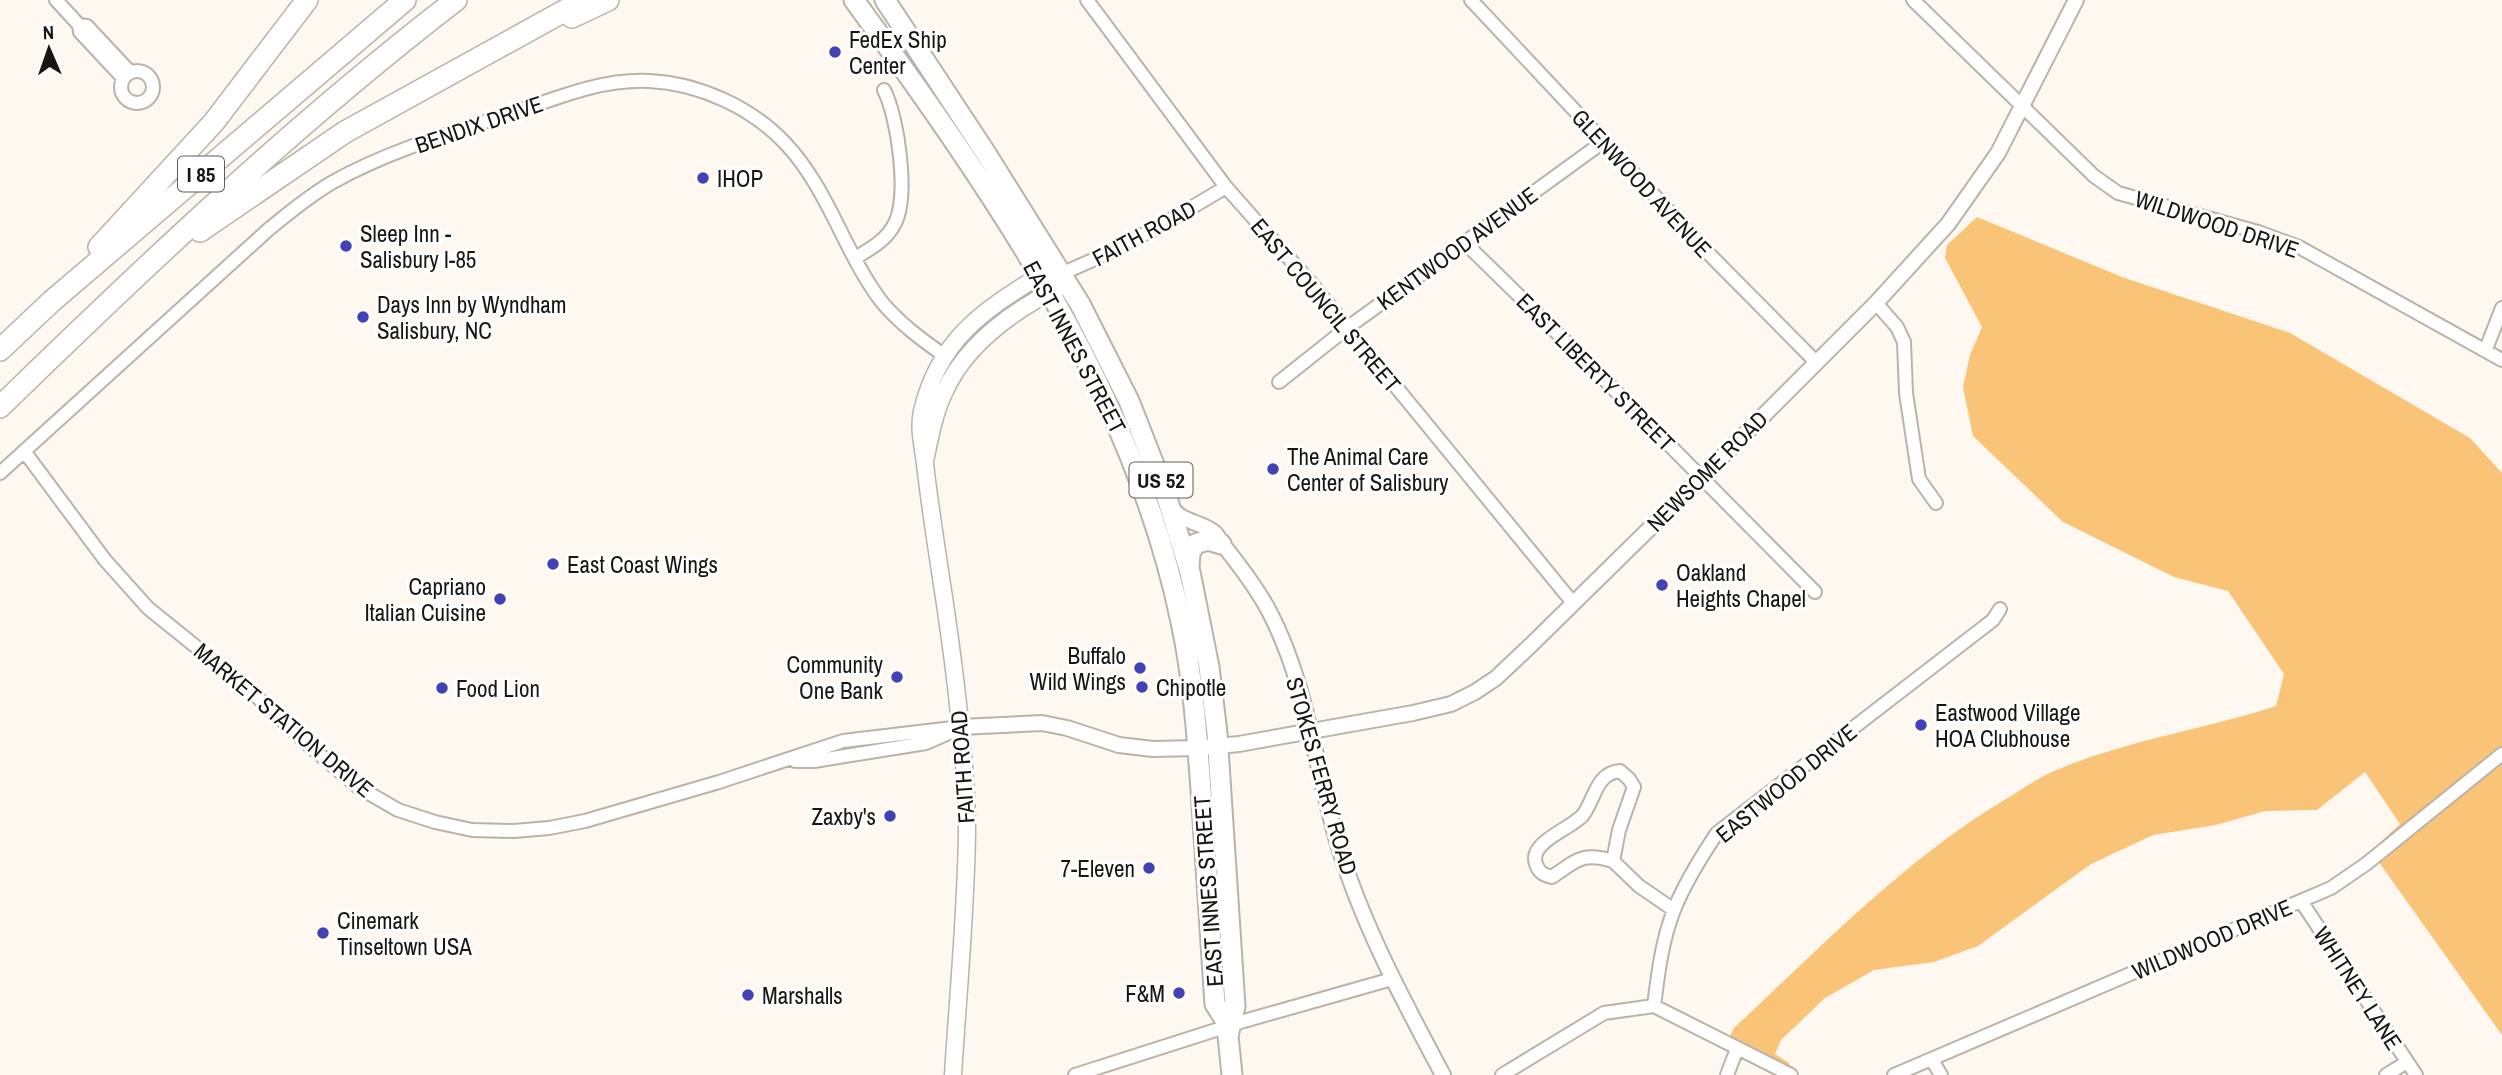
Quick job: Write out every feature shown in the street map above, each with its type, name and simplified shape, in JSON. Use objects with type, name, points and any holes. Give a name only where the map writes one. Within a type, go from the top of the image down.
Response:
[{"type":"highway","points":[[52,302],[135,206],[214,122],[307,0]]},
{"type":"highway","name":"I 85","points":[[0,350],[52,302],[405,0]]},
{"type":"highway","name":"I 85","points":[[0,407],[163,249],[393,50],[456,0]]},
{"type":"highway","points":[[163,249],[226,215],[288,169],[345,132],[584,0]]},
{"type":"highway","points":[[465,66],[608,0]]},
{"type":"main road","name":"EAST INNES STREET","points":[[854,0],[963,157],[1044,284],[1081,349],[1111,410],[1137,472],[1173,583],[1208,747]]},
{"type":"main road","name":"EAST INNES STREET","points":[[885,0],[987,155],[1084,312],[1124,390],[1170,505],[1190,572],[1206,648],[1215,1004],[1229,1026],[1232,1075]]},
{"type":"main road","name":"FAITH ROAD","points":[[953,1075],[967,834],[961,727],[920,438],[921,418],[927,396],[945,356],[977,317],[1044,284],[1058,288],[1060,274]]},
{"type":"main road","name":"FAITH ROAD","points":[[925,461],[940,402],[964,359],[1044,284]]},
{"type":"main road","points":[[1190,572],[1190,556],[1195,544],[1208,540],[1221,544]]},
{"type":"street","points":[[56,0],[79,25],[80,32],[127,75]]},
{"type":"street","name":"EAST COUNCIL STREET","points":[[1087,0],[1227,187],[1573,603]]},
{"type":"street","name":"GLENWOOD AVENUE","points":[[1471,0],[1603,142],[1816,362]]},
{"type":"street","name":"WILDWOOD DRIVE","points":[[1913,0],[2094,176],[2118,193],[2258,232],[2298,247],[2502,360]]},
{"type":"street","name":"NEWSOME ROAD","points":[[1208,747],[1422,712],[1462,699],[1506,669],[1876,303],[1961,208],[1997,153],[2076,0]]},
{"type":"street","name":"BENDIX DRIVE","points":[[0,473],[269,229],[316,193],[388,155],[597,86],[630,81],[678,85],[704,92],[750,115],[783,141],[799,161],[855,258],[891,312],[945,356]]},
{"type":"street","points":[[855,258],[887,236],[901,207],[895,118],[884,90]]},
{"type":"street","name":"KENTWOOD AVENUE","points":[[1279,382],[1347,328],[1603,142]]},
{"type":"street","name":"FAITH ROAD","points":[[1060,274],[1089,263],[1227,187]]},
{"type":"street","name":"EAST LIBERTY STREET","points":[[1464,242],[1702,477],[1815,593]]},
{"type":"street","points":[[1876,303],[1897,327],[1905,342],[1906,393],[1919,479],[1936,503]]},
{"type":"street","points":[[2486,349],[2502,308]]},
{"type":"street","name":"MARKET STATION DRIVE","points":[[24,451],[105,560],[148,608],[252,692],[358,787],[398,810],[472,830],[549,828],[624,810],[784,761],[814,761],[926,743],[961,727],[1042,723],[1119,745],[1153,749],[1208,747]]},
{"type":"street","name":"STOKES FERRY ROAD","points":[[1170,505],[1182,518],[1212,531],[1251,581],[1272,617],[1288,656],[1339,848],[1364,916],[1392,979],[1443,1075]]},
{"type":"street","name":"EASTWOOD DRIVE","points":[[1654,1006],[1674,909],[1717,833],[1993,620],[1999,611]]},
{"type":"street","name":"WILDWOOD DRIVE","points":[[1894,1075],[2331,888],[2367,864],[2502,754]]},
{"type":"street","points":[[1613,861],[1619,830],[1634,787],[1620,771],[1611,772],[1602,779],[1582,816],[1537,848],[1534,858],[1537,868],[1544,875],[1552,877],[1582,857],[1599,857],[1613,861],[1639,887],[1674,909]]},
{"type":"street","name":"WHITNEY LANE","points":[[2301,901],[2416,1075]]},
{"type":"street","points":[[1075,1075],[1229,1026],[1392,979]]},
{"type":"street","points":[[1502,1075],[1604,1013],[1654,1006],[1791,1075]]},
{"type":"street","points":[[1727,1075],[1737,1049]]},
{"type":"street","points":[[1931,1060],[1941,1075]]},
{"type":"street","points":[[2386,1075],[2407,1062]]},
{"type":"shaded area","points":[[1977,217],[2122,277],[2290,333],[2470,438],[2502,473],[2502,1035],[2371,851],[2400,824],[2365,772],[2317,810],[2265,811],[2216,825],[2153,835],[2091,864],[1978,946],[1934,962],[1874,970],[1825,998],[1781,1040],[1775,1054],[1789,1063],[1793,1075],[1773,1075],[1748,1061],[1753,1048],[1729,1038],[1734,1028],[1898,877],[1969,823],[2034,781],[2106,752],[2276,706],[2284,674],[2228,591],[2174,577],[2063,522],[1973,436],[1963,387],[1970,355],[1982,327],[1945,258],[1947,245]]},
{"type":"place","name":"FedEx Ship Center","points":[[835,52]]},
{"type":"place","name":"IHOP","points":[[703,178]]},
{"type":"place","name":"Sleep Inn - Salisbury I-85","points":[[346,246]]},
{"type":"place","name":"Days Inn by Wyndham Salisbury, NC","points":[[363,317]]},
{"type":"place","name":"The Animal Care Center of Salisbury","points":[[1273,469]]},
{"type":"place","name":"East Coast Wings","points":[[553,564]]},
{"type":"place","name":"Oakland Heights Chapel","points":[[1662,585]]},
{"type":"place","name":"Capriano Italian Cuisine","points":[[500,599]]},
{"type":"place","name":"Buffalo Wild Wings","points":[[1140,668]]},
{"type":"place","name":"Community One Bank","points":[[897,677]]},
{"type":"place","name":"Chipotle","points":[[1142,687]]},
{"type":"place","name":"Food Lion","points":[[442,688]]},
{"type":"place","name":"Eastwood Village HOA Clubhouse","points":[[1921,725]]},
{"type":"place","name":"Zaxby's","points":[[890,816]]},
{"type":"place","name":"7-Eleven","points":[[1149,868]]},
{"type":"place","name":"Cinemark Tinseltown USA","points":[[323,933]]},
{"type":"place","name":"F&M","points":[[1179,993]]},
{"type":"place","name":"Marshalls","points":[[748,995]]}]
